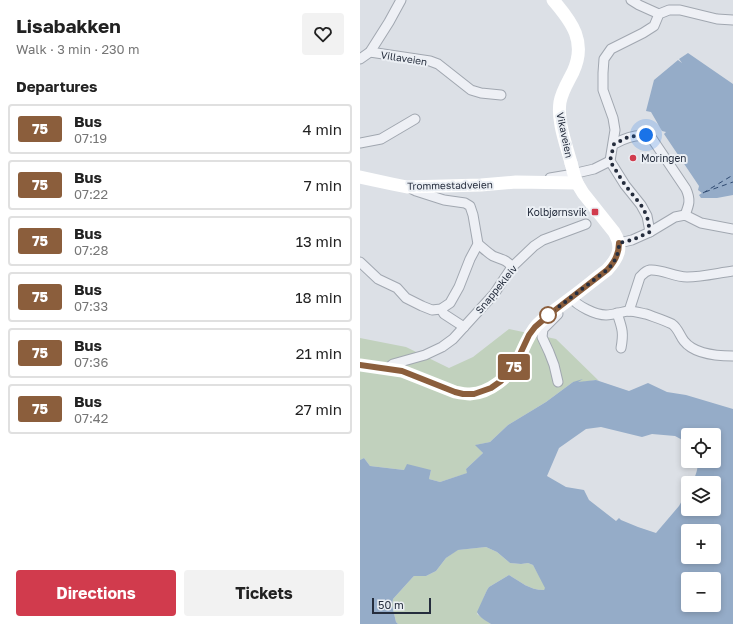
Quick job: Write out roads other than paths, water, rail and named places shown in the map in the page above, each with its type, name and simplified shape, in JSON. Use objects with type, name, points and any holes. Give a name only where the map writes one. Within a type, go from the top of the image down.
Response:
[{"type":"main road","name":"Vikaveien","points":[[553,0],[572,25],[579,51],[576,65],[562,94],[559,112],[571,163],[576,181],[583,193],[614,232],[619,243]]},
{"type":"main road","name":"Trommestadveien","points":[[360,177],[407,186],[482,185],[516,182],[576,181]]},
{"type":"main road","points":[[360,365],[402,371],[455,392],[470,394],[491,388],[501,381],[514,367],[529,335],[535,327],[550,314],[572,299],[613,264],[618,254],[619,243]]},
{"type":"street","name":"Villaveien","points":[[360,59],[370,52],[401,0]]},
{"type":"street","points":[[631,0],[659,14]]},
{"type":"street","points":[[650,232],[647,216],[641,205],[625,185],[610,161],[614,144],[615,130],[613,118],[603,90],[604,59],[611,49],[643,34],[654,26],[659,14],[669,10],[680,10],[717,19],[733,20]]},
{"type":"street","name":"Villaveien","points":[[370,52],[430,61],[438,64],[471,90],[481,93],[501,95]]},
{"type":"street","points":[[360,143],[381,139],[415,119]]},
{"type":"street","points":[[614,144],[628,137],[646,135],[652,137],[686,189],[689,197],[689,203],[685,216]]},
{"type":"street","name":"Trommestadveien","points":[[516,182],[568,175],[594,168],[610,161]]},
{"type":"street","points":[[360,262],[378,278],[397,288],[406,298],[422,306],[432,310],[441,309],[450,303],[459,287],[478,244],[470,206],[465,203],[444,200],[416,191],[407,186]]},
{"type":"street","points":[[619,243],[632,240],[650,232],[675,217],[685,216],[701,223],[733,229]]},
{"type":"street","name":"Snappekleiv","points":[[388,369],[393,364],[425,355],[442,347],[453,339],[494,294],[512,268],[534,246],[543,240],[586,224]]},
{"type":"street","points":[[478,244],[492,255],[508,262],[512,268]]},
{"type":"street","points":[[629,311],[640,278],[643,273],[649,270],[686,277],[733,271]]},
{"type":"street","points":[[558,382],[554,365],[542,337],[543,329],[569,306],[572,299],[576,303],[598,313],[606,314],[629,311],[644,314],[673,325],[691,348],[721,356],[733,356]]},
{"type":"street","points":[[441,309],[444,314],[464,327]]},
{"type":"street","points":[[617,313],[623,337],[621,348]]},
{"type":"water","points":[[688,53],[733,84],[733,195],[717,198],[701,198],[699,195],[702,193],[698,190],[699,186],[664,134],[666,132],[662,131],[651,112],[646,111],[654,80],[678,60],[682,63],[679,59]]},
{"type":"water","points":[[583,379],[578,382],[596,380],[629,391],[648,383],[667,392],[686,395],[733,409],[733,624],[491,624],[477,612],[489,587],[509,575],[534,589],[544,590],[545,588],[533,565],[528,563],[510,563],[497,552],[486,547],[458,550],[446,558],[436,571],[426,576],[414,576],[393,599],[392,605],[396,622],[398,624],[360,624],[360,460],[364,458],[370,466],[404,470],[407,464],[431,470],[429,479],[440,482],[467,473],[466,469],[483,453],[475,445],[490,442],[508,425],[546,402],[573,382]],"holes":[[[601,427],[642,437],[652,434],[675,436],[681,439],[681,428],[721,428],[721,468],[697,468],[695,476],[721,476],[721,516],[681,516],[681,502],[656,533],[638,527],[619,518],[616,521],[589,500],[584,490],[566,487],[547,476],[559,448],[586,429]]]},
{"type":"place","name":"Moringen","points":[[633,158]]},
{"type":"place","name":"Kolbjørnsvik","points":[[595,212]]}]
